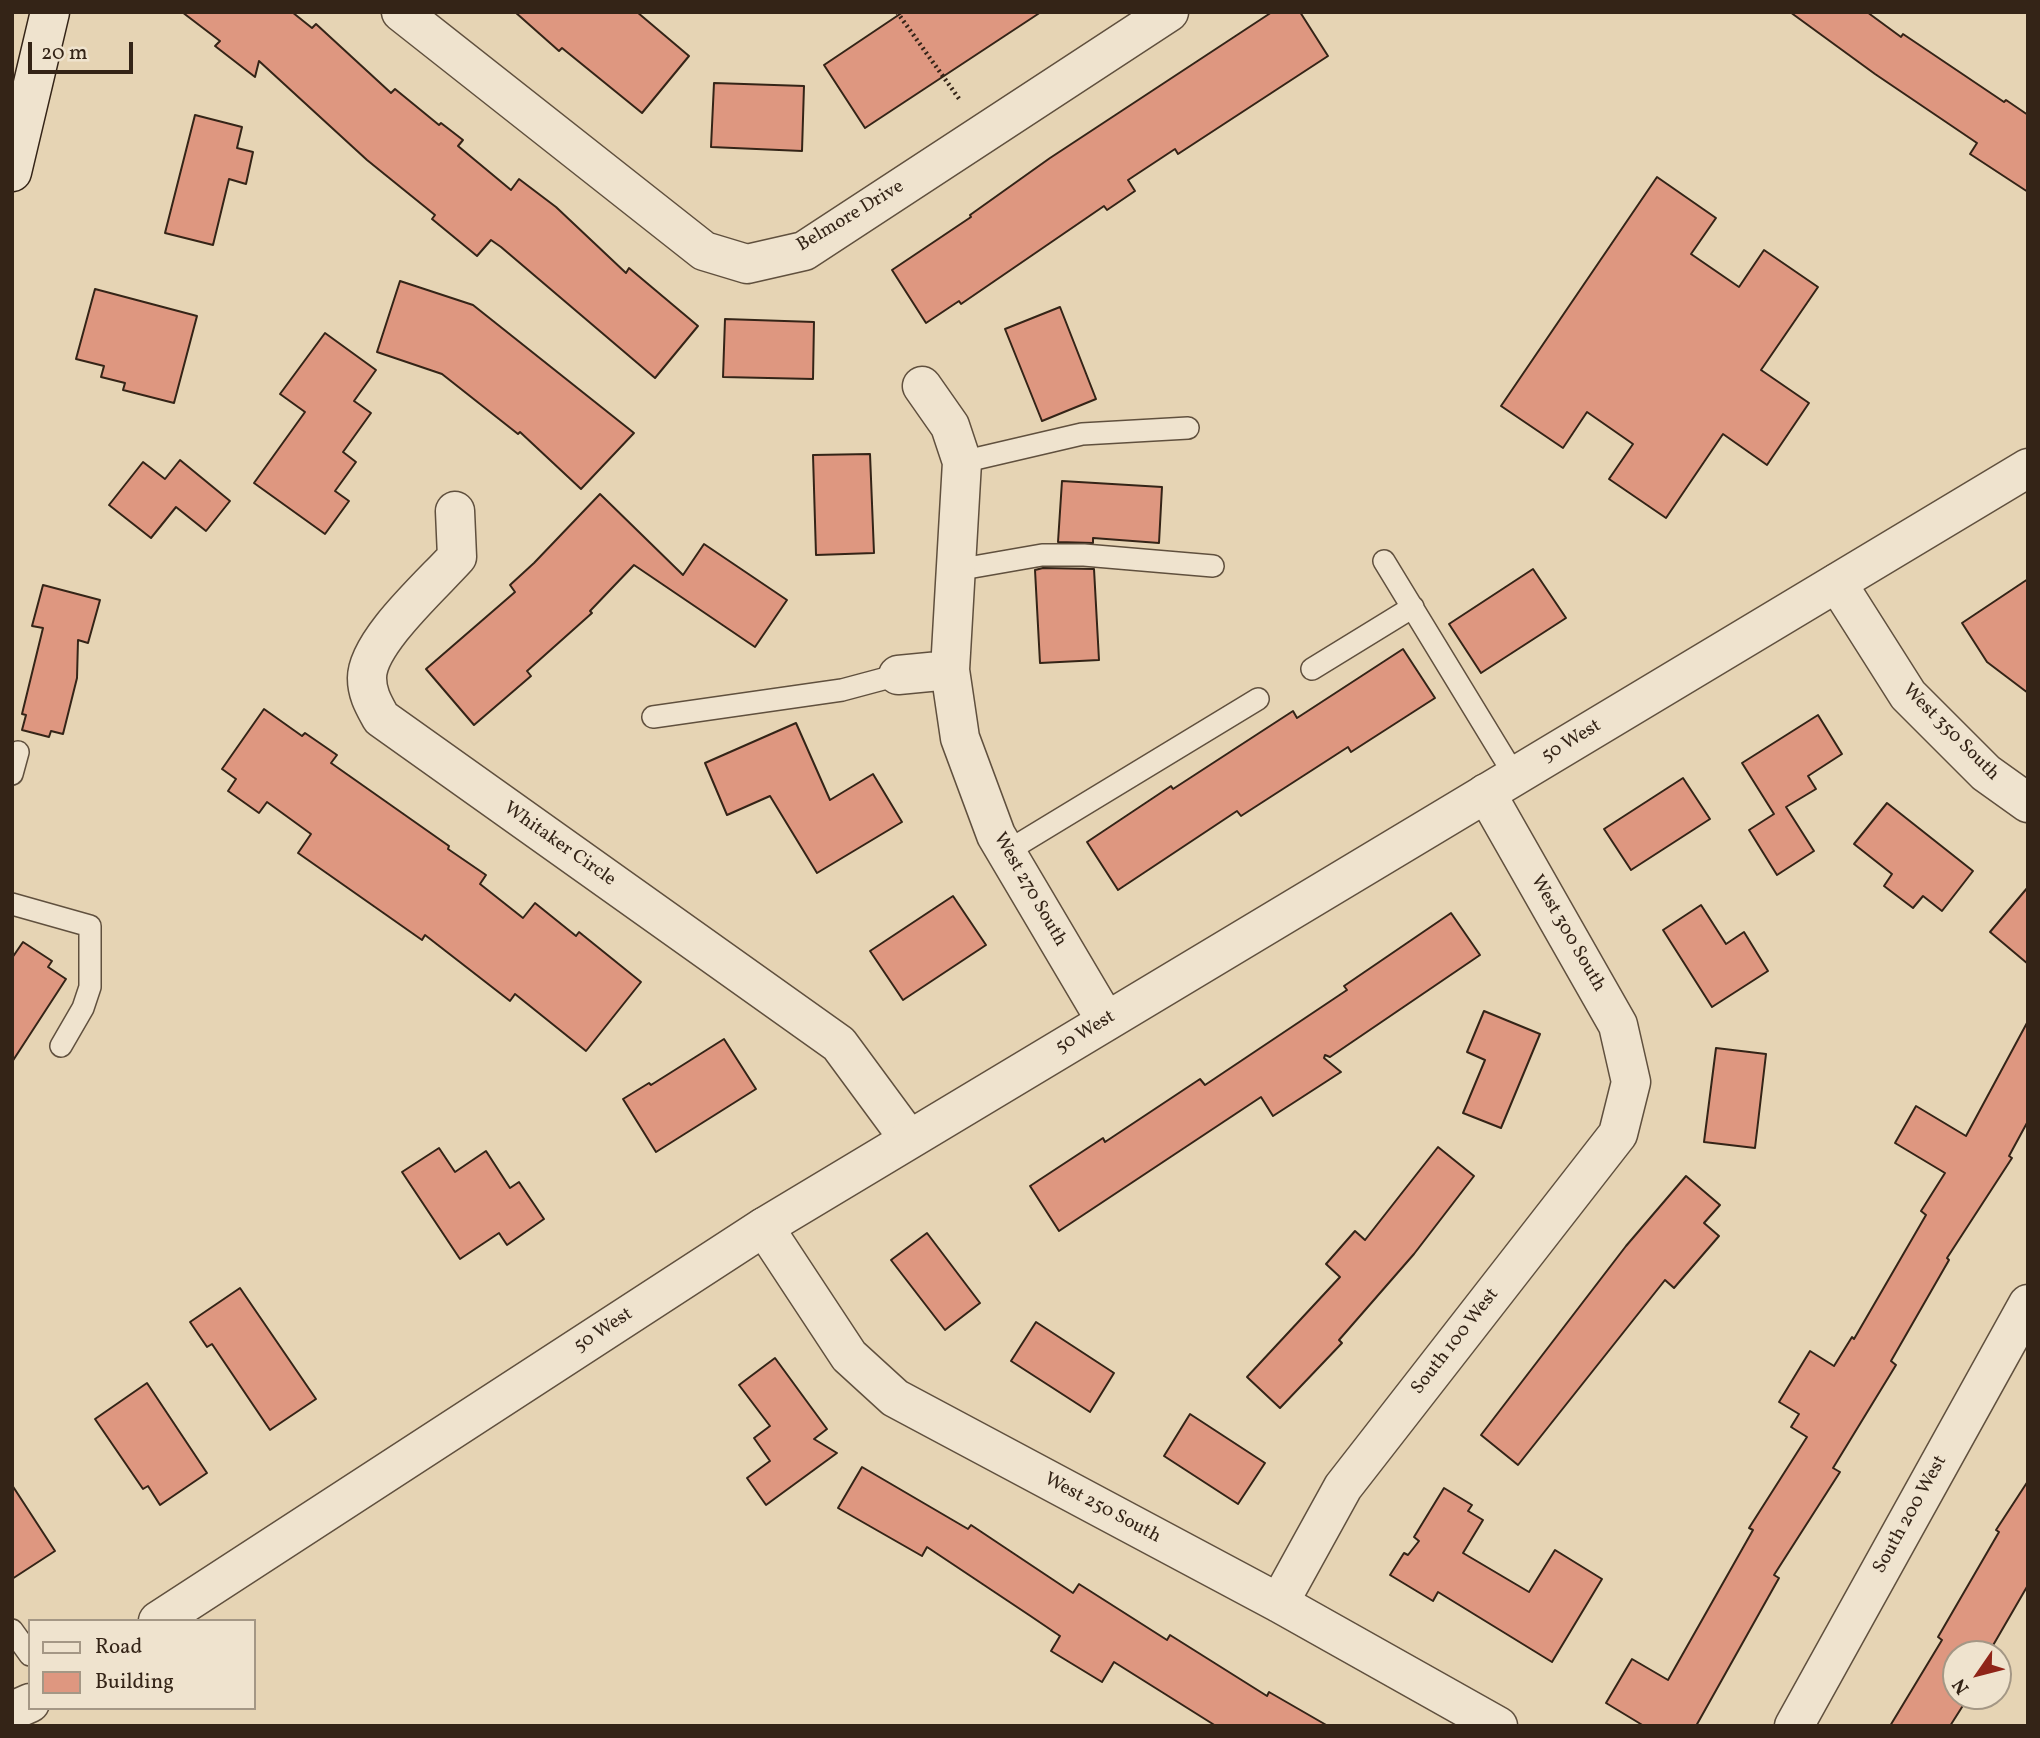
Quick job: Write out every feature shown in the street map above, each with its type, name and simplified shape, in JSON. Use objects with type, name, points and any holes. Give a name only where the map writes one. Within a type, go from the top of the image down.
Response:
[{"type":"street","points":[[12,172],[18,125],[50,12]]},
{"type":"street","name":"Belmore Drive","points":[[401,12],[704,251],[747,264],[804,251],[1169,12]]},
{"type":"street","name":"West 270 South","points":[[922,386],[950,426],[962,462],[950,670],[960,738],[996,835],[1106,1021]]},
{"type":"street","name":"50 West","points":[[161,1619],[764,1227],[2028,468]]},
{"type":"street","name":"Whitaker Circle","points":[[455,511],[457,557],[389,631],[374,652],[367,676],[370,698],[382,718],[839,1044],[909,1139]]},
{"type":"street","name":"West 350 South","points":[[1837,583],[1908,695],[1986,773],[2028,803]]},
{"type":"street","points":[[898,676],[950,670]]},
{"type":"street","name":"West 300 South","points":[[1501,784],[1618,1025],[1631,1082]]},
{"type":"street","name":"South 100 West","points":[[1279,1604],[1343,1487],[1618,1134],[1631,1082]]},
{"type":"street","name":"West 250 South","points":[[764,1227],[849,1356],[895,1398],[1279,1604],[1498,1726]]},
{"type":"street","name":"South 200 West","points":[[1794,1726],[2028,1304]]},
{"type":"street","points":[[12,1711],[28,1704]]},
{"type":"lane","points":[[962,462],[1082,433],[1188,428]]},
{"type":"lane","points":[[956,570],[1042,555],[1084,555],[1213,566]]},
{"type":"lane","points":[[1384,561],[1413,607],[1501,784]]},
{"type":"lane","points":[[1312,669],[1413,607]]},
{"type":"lane","points":[[653,717],[842,690],[898,676]]},
{"type":"lane","points":[[1006,852],[1258,699]]},
{"type":"lane","points":[[12,774],[18,752]]},
{"type":"lane","points":[[12,904],[90,926],[90,987],[83,1008],[61,1046]]},
{"type":"lane","points":[[12,1630],[28,1652]]},
{"type":"path","points":[[897,12],[960,100]]},
{"type":"building","points":[[182,12],[292,12],[312,28],[316,24],[391,93],[395,89],[439,125],[441,123],[463,140],[458,146],[511,190],[519,179],[556,207],[626,273],[629,268],[698,326],[655,378],[491,240],[477,256],[432,219],[435,215],[367,160],[259,61],[255,77],[215,46],[220,41]]},
{"type":"building","points":[[515,12],[637,12],[689,56],[642,113],[562,48],[559,51]]},
{"type":"building","points":[[903,12],[1041,12],[865,128],[824,65]]},
{"type":"building","points":[[1272,12],[1300,12],[1328,56],[1178,154],[1175,149],[1128,180],[1135,191],[1107,210],[1104,206],[961,304],[959,301],[926,323],[892,270],[971,217],[970,215],[1050,158]]},
{"type":"building","points":[[1790,12],[1867,12],[1901,37],[1903,34],[2004,102],[2006,100],[2028,115],[2028,192],[1970,154],[1977,143]]},
{"type":"building","points":[[714,83],[804,86],[802,151],[711,147]]},
{"type":"building","points":[[195,115],[242,127],[237,148],[253,152],[246,184],[229,179],[213,245],[165,233]]},
{"type":"building","points":[[1657,177],[1716,218],[1691,254],[1739,287],[1764,250],[1818,287],[1761,370],[1809,403],[1767,465],[1723,434],[1666,518],[1609,479],[1633,444],[1587,412],[1563,448],[1501,406]]},
{"type":"building","points":[[400,281],[473,305],[634,433],[581,489],[520,432],[518,434],[442,374],[377,352]]},
{"type":"building","points":[[95,289],[197,316],[174,403],[123,390],[125,383],[101,377],[104,366],[76,359]]},
{"type":"building","points":[[1060,307],[1096,399],[1042,421],[1005,329]]},
{"type":"building","points":[[725,319],[814,322],[813,379],[723,377]]},
{"type":"building","points":[[325,333],[376,370],[354,401],[371,413],[343,452],[356,462],[335,491],[349,501],[325,534],[254,483],[305,412],[280,394]]},
{"type":"building","points":[[870,454],[874,553],[816,555],[813,455]]},
{"type":"building","points":[[180,460],[230,501],[206,531],[176,507],[151,538],[109,505],[143,462],[165,479]]},
{"type":"building","points":[[1062,481],[1162,487],[1159,543],[1093,538],[1093,543],[1058,542]]},
{"type":"building","points":[[600,494],[683,575],[704,544],[787,600],[755,647],[634,565],[590,611],[592,613],[527,671],[531,676],[474,725],[426,669],[515,592],[510,585]]},
{"type":"building","points":[[1094,569],[1099,660],[1040,663],[1035,570]]},
{"type":"building","points":[[1533,569],[1566,618],[1481,673],[1449,624]]},
{"type":"building","points":[[2028,579],[2028,693],[1987,662],[1962,623]]},
{"type":"building","points":[[43,585],[100,600],[88,643],[78,640],[77,678],[63,734],[51,731],[49,737],[22,730],[26,715],[22,714],[43,628],[32,626]]},
{"type":"building","points":[[1403,649],[1435,698],[1351,752],[1348,747],[1241,816],[1237,811],[1118,890],[1087,842],[1171,786],[1173,789],[1293,711],[1297,718]]},
{"type":"building","points":[[264,709],[302,736],[305,733],[337,755],[331,763],[486,875],[480,884],[523,918],[535,903],[576,936],[579,932],[641,982],[586,1051],[515,994],[510,1001],[425,935],[422,940],[298,853],[311,834],[267,802],[259,813],[228,791],[236,779],[222,769]]},
{"type":"building","points":[[1818,715],[1842,754],[1808,776],[1816,789],[1786,807],[1814,851],[1777,875],[1749,830],[1774,814],[1742,763]]},
{"type":"building","points":[[796,723],[830,800],[873,774],[902,822],[817,873],[770,796],[727,815],[705,763]]},
{"type":"building","points":[[1683,778],[1710,819],[1631,870],[1604,829]]},
{"type":"building","points":[[1887,803],[1973,871],[1942,911],[1923,896],[1913,908],[1884,886],[1892,874],[1854,844]]},
{"type":"building","points":[[2028,887],[2028,964],[1990,932]]},
{"type":"building","points":[[953,896],[986,945],[903,1000],[870,951]]},
{"type":"building","points":[[1701,905],[1726,944],[1744,932],[1768,971],[1712,1007],[1663,930]]},
{"type":"building","points":[[1451,913],[1480,955],[1330,1057],[1325,1055],[1324,1058],[1341,1072],[1273,1116],[1261,1097],[1059,1231],[1030,1186],[1103,1138],[1105,1142],[1200,1079],[1205,1085],[1347,990],[1344,986]]},
{"type":"building","points":[[23,942],[52,961],[48,967],[66,979],[12,1062],[12,958]]},
{"type":"building","points":[[1484,1011],[1540,1034],[1501,1128],[1463,1113],[1485,1060],[1467,1052]]},
{"type":"building","points":[[2028,1021],[2028,1121],[2009,1156],[2012,1158],[1947,1258],[1949,1260],[1891,1361],[1896,1365],[1833,1468],[1840,1472],[1774,1575],[1779,1578],[1696,1726],[1644,1726],[1606,1703],[1632,1659],[1668,1680],[1753,1530],[1749,1528],[1807,1437],[1791,1427],[1799,1414],[1779,1402],[1810,1351],[1834,1366],[1852,1337],[1854,1339],[1926,1215],[1921,1211],[1945,1173],[1895,1143],[1916,1106],[1966,1136]]},
{"type":"building","points":[[724,1039],[756,1089],[656,1152],[623,1099],[649,1083],[651,1085]]},
{"type":"building","points":[[1716,1048],[1766,1054],[1755,1148],[1704,1142]]},
{"type":"building","points":[[1438,1147],[1474,1176],[1414,1254],[1339,1340],[1342,1343],[1280,1408],[1247,1377],[1340,1277],[1326,1264],[1355,1231],[1365,1240]]},
{"type":"building","points":[[439,1148],[455,1172],[486,1151],[510,1188],[519,1182],[544,1219],[507,1245],[499,1233],[460,1259],[402,1172]]},
{"type":"building","points":[[1686,1176],[1720,1205],[1704,1223],[1719,1236],[1674,1288],[1665,1280],[1518,1465],[1481,1435],[1626,1246]]},
{"type":"building","points":[[927,1233],[980,1303],[945,1330],[891,1260]]},
{"type":"building","points":[[240,1288],[316,1399],[270,1430],[212,1344],[207,1347],[190,1322]]},
{"type":"building","points":[[1036,1322],[1114,1373],[1090,1412],[1011,1361]]},
{"type":"building","points":[[775,1358],[827,1429],[814,1439],[837,1453],[766,1505],[747,1478],[770,1461],[754,1438],[770,1426],[739,1385]]},
{"type":"building","points":[[147,1383],[207,1473],[160,1505],[148,1486],[143,1489],[95,1419]]},
{"type":"building","points":[[1190,1414],[1265,1463],[1238,1504],[1164,1456]]},
{"type":"building","points":[[862,1467],[968,1529],[971,1525],[1073,1593],[1079,1584],[1167,1640],[1170,1635],[1267,1696],[1269,1692],[1328,1726],[1216,1726],[1114,1662],[1102,1682],[1051,1651],[1060,1636],[927,1547],[922,1556],[838,1508]]},
{"type":"building","points":[[2028,1481],[2028,1585],[1996,1640],[1942,1640],[1938,1637],[1999,1532],[1996,1530]]},
{"type":"building","points":[[12,1485],[55,1551],[12,1579]]},
{"type":"building","points":[[1444,1488],[1472,1505],[1468,1511],[1483,1520],[1463,1553],[1529,1592],[1555,1550],[1602,1579],[1552,1662],[1438,1592],[1433,1601],[1390,1575],[1404,1553],[1408,1555],[1419,1541],[1414,1537]]},
{"type":"building","points":[[1942,1640],[1942,1710],[1960,1710],[1950,1726],[1890,1726]]}]
